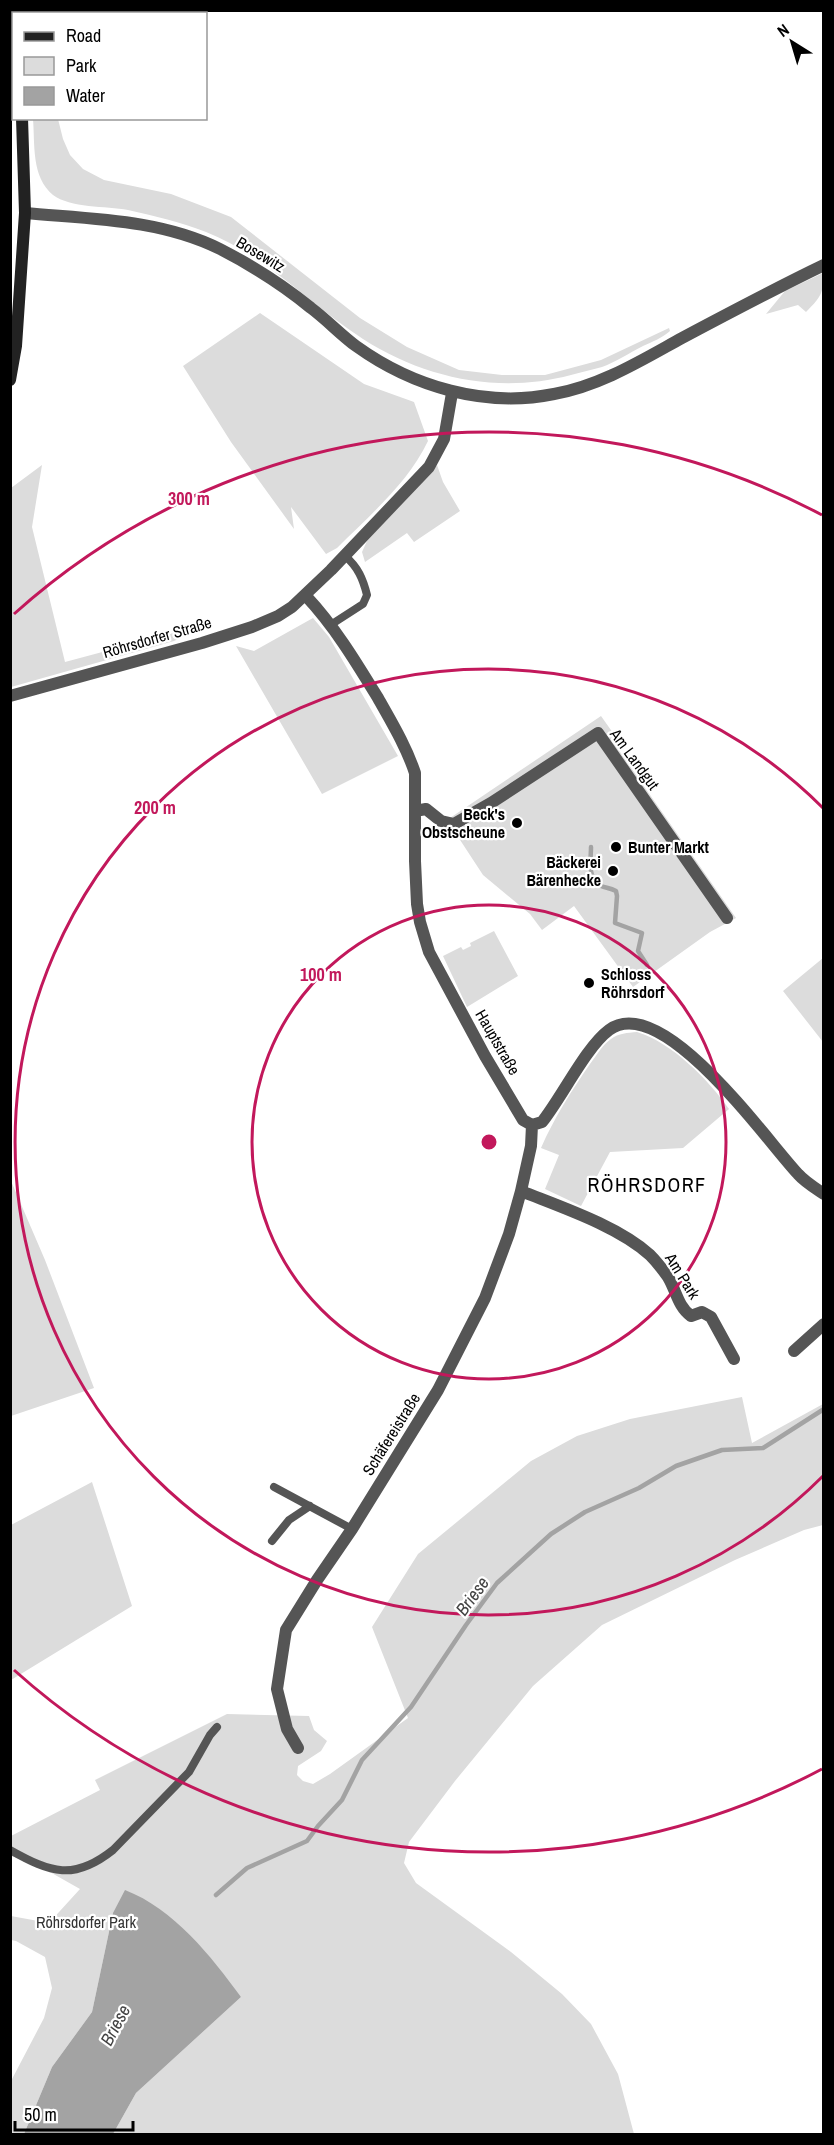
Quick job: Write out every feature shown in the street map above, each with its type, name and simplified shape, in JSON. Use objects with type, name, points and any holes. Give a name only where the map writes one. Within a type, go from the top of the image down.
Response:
[{"type":"main road","points":[[10,380],[15,346],[25,213],[22,120]]},
{"type":"street","name":"Bosewitz","points":[[25,213],[125,222],[174,232],[218,248],[269,276],[356,346],[388,366],[452,393],[503,399],[554,394],[596,382],[641,361],[824,265]]},
{"type":"street","points":[[345,556],[429,467],[444,439],[452,393]]},
{"type":"street","name":"Röhrsdorfer Straße","points":[[10,696],[252,627],[278,616],[306,596],[345,556]]},
{"type":"street","name":"Hauptstraße","points":[[306,596],[332,624],[402,741],[415,773],[417,904],[429,952],[485,1056],[523,1120],[532,1125]]},
{"type":"street","name":"Am Landgut","points":[[415,811],[426,809],[441,821],[454,824],[483,808],[598,733],[727,918]]},
{"type":"street","points":[[532,1125],[542,1122],[594,1045],[610,1029],[625,1023],[636,1023],[666,1035],[694,1057],[800,1177],[824,1194]]},
{"type":"street","name":"Schäfereistraße","points":[[298,1748],[287,1729],[277,1689],[286,1630],[438,1390],[485,1298],[509,1234],[521,1191],[530,1154],[532,1125]]},
{"type":"street","name":"Am Park","points":[[521,1191],[602,1226],[644,1251],[668,1277],[684,1311],[691,1316],[702,1312],[711,1317],[734,1359]]},
{"type":"street","points":[[794,1351],[824,1324]]},
{"type":"lane","points":[[332,624],[363,604],[367,595],[363,579],[355,564],[345,556]]},
{"type":"lane","points":[[274,1487],[352,1529]]},
{"type":"lane","points":[[272,1541],[289,1520],[310,1506]]},
{"type":"lane","points":[[10,1850],[34,1863],[62,1871],[84,1868],[100,1861],[145,1819],[189,1772],[217,1727]]},
{"type":"green space","points":[[33,120],[58,120],[70,155],[83,169],[104,180],[171,194],[231,217],[360,318],[407,347],[459,370],[502,375],[545,375],[601,360],[669,328],[670,331],[607,365],[544,381],[490,383],[437,373],[387,353],[363,339],[269,268],[228,242],[197,228],[167,219],[60,199],[46,188],[41,179],[34,149]]},
{"type":"green space","points":[[823,273],[820,295],[806,312],[798,305],[766,314],[785,291]]},
{"type":"green space","points":[[260,313],[364,384],[414,402],[428,441],[399,485],[337,548],[326,554],[291,507],[294,529],[231,442],[183,366]]},
{"type":"green space","points":[[42,465],[32,527],[65,662],[192,628],[190,633],[174,641],[11,687],[11,488]]},
{"type":"green space","points":[[437,465],[443,482],[460,511],[414,542],[407,533],[365,562],[362,552],[367,541]]},
{"type":"green space","points":[[313,618],[329,637],[398,756],[322,794],[236,646],[254,651]]},
{"type":"green space","points":[[601,716],[613,733],[611,739],[736,918],[710,932],[633,987],[574,906],[542,930],[530,914],[483,875],[447,820]]},
{"type":"green space","points":[[494,931],[518,976],[467,1007],[443,956],[461,947],[463,950],[471,946],[470,943]]},
{"type":"green space","points":[[823,958],[823,1042],[783,991]]},
{"type":"green space","points":[[637,1032],[663,1044],[688,1063],[711,1086],[729,1109],[683,1148],[610,1152],[581,1206],[545,1189],[559,1155],[541,1148],[564,1104],[602,1047],[617,1036]]},
{"type":"green space","points":[[11,1181],[45,1260],[94,1388],[11,1416]]},
{"type":"green space","name":"Röhrsdorfer Park","points":[[742,1397],[752,1443],[823,1404],[823,1525],[804,1530],[735,1560],[602,1625],[533,1686],[455,1781],[409,1842],[404,1863],[416,1883],[511,1952],[562,1994],[591,2024],[618,2074],[634,2134],[113,2134],[136,2093],[241,1997],[113,1913],[92,2012],[52,2067],[24,2134],[11,2134],[11,2081],[44,2018],[52,1988],[45,1957],[11,1940],[11,1916],[49,1923],[80,1889],[34,1863],[11,1856],[11,1836],[100,1790],[95,1780],[227,1714],[309,1716],[314,1730],[327,1741],[321,1751],[298,1766],[297,1775],[303,1781],[313,1784],[330,1774],[408,1718],[372,1627],[418,1554],[531,1461],[577,1436],[630,1419]]},
{"type":"green space","points":[[92,1482],[132,1606],[11,1680],[11,1525]]},
{"type":"water","points":[[125,1890],[143,1898],[175,1921],[204,1950],[241,1997],[136,2093],[113,2134],[24,2134],[52,2067],[92,2012],[113,1913]]},
{"type":"waterway","points":[[591,847],[591,869],[594,879],[601,886],[616,891],[615,923],[642,933],[638,951],[647,965]]},
{"type":"waterway","name":"Briese","points":[[216,1895],[247,1868],[307,1841],[342,1800],[362,1760],[411,1707],[497,1583],[551,1534],[585,1512],[639,1488],[676,1466],[722,1450],[763,1448],[824,1409]]},
{"type":"place","name":"Beck's Obstscheune","points":[[517,823]]},
{"type":"place","name":"Bunter Markt","points":[[616,847]]},
{"type":"place","name":"Bäckerei Bärenhecke","points":[[613,871]]},
{"type":"place","name":"Schloss Röhrsdorf","points":[[589,983]]},
{"type":"district","name":"RÖHRSDORF","points":[[647,1184]]}]
